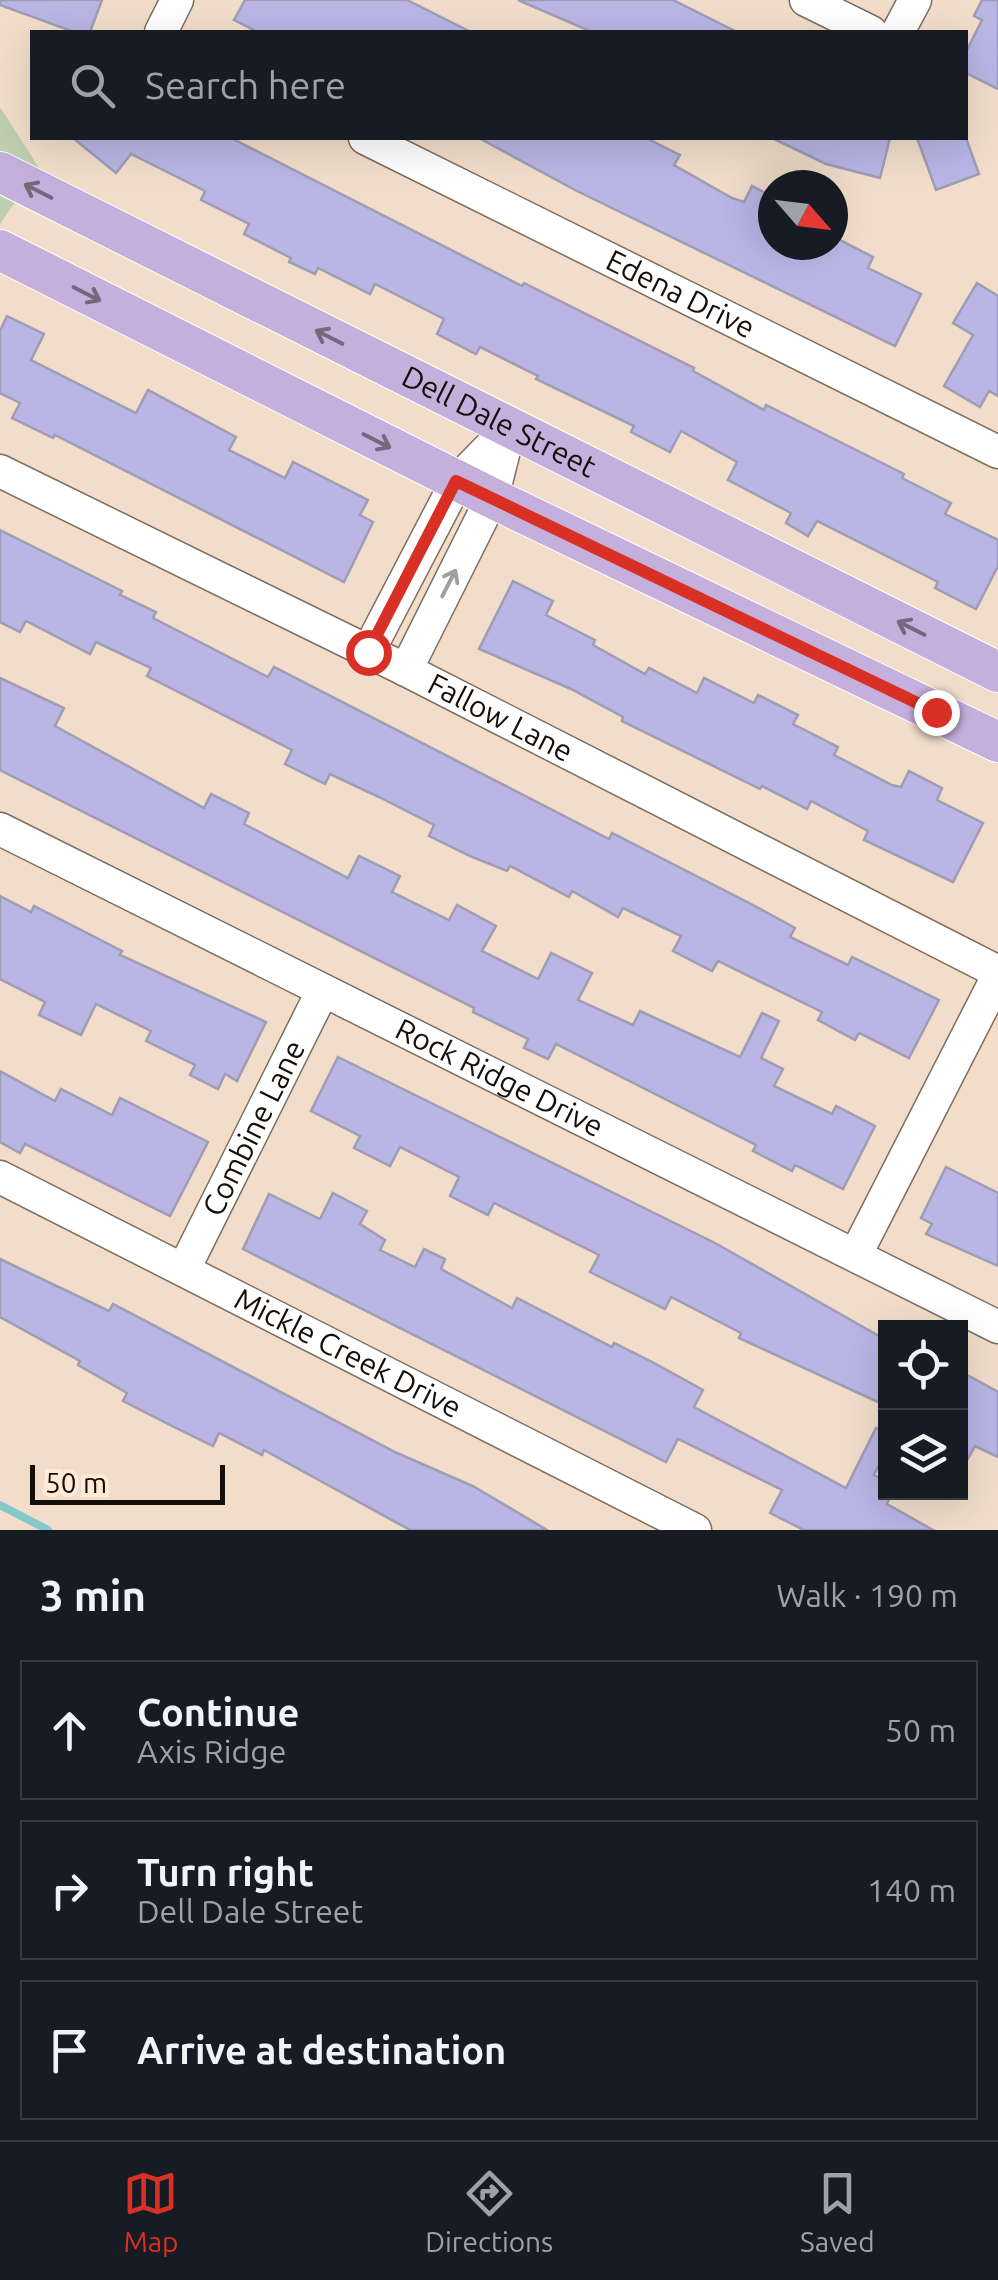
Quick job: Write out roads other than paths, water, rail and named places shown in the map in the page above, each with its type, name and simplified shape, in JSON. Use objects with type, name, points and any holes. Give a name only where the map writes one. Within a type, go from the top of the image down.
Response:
[{"type":"main road","name":"Dell Dale Street","points":[[0,172],[998,672]]},
{"type":"main road","points":[[0,250],[474,490],[998,742]]},
{"type":"street","points":[[163,30],[178,0]]},
{"type":"street","points":[[806,0],[867,30]]},
{"type":"street","points":[[899,30],[915,0]]},
{"type":"street","name":"Edena Drive","points":[[369,140],[998,452]]},
{"type":"street","points":[[368,652],[474,490],[510,427]]},
{"type":"street","name":"Fallow Lane","points":[[0,470],[406,670],[998,974]]},
{"type":"street","points":[[406,670],[474,490]]},
{"type":"street","name":"Rock Ridge Drive","points":[[0,829],[998,1327]]},
{"type":"street","points":[[856,1254],[998,974]]},
{"type":"street","name":"Combine Lane","points":[[185,1267],[322,992]]},
{"type":"street","name":"Mickle Creek Drive","points":[[0,1176],[696,1530]]},
{"type":"waterway","points":[[0,1505],[48,1530]]}]
